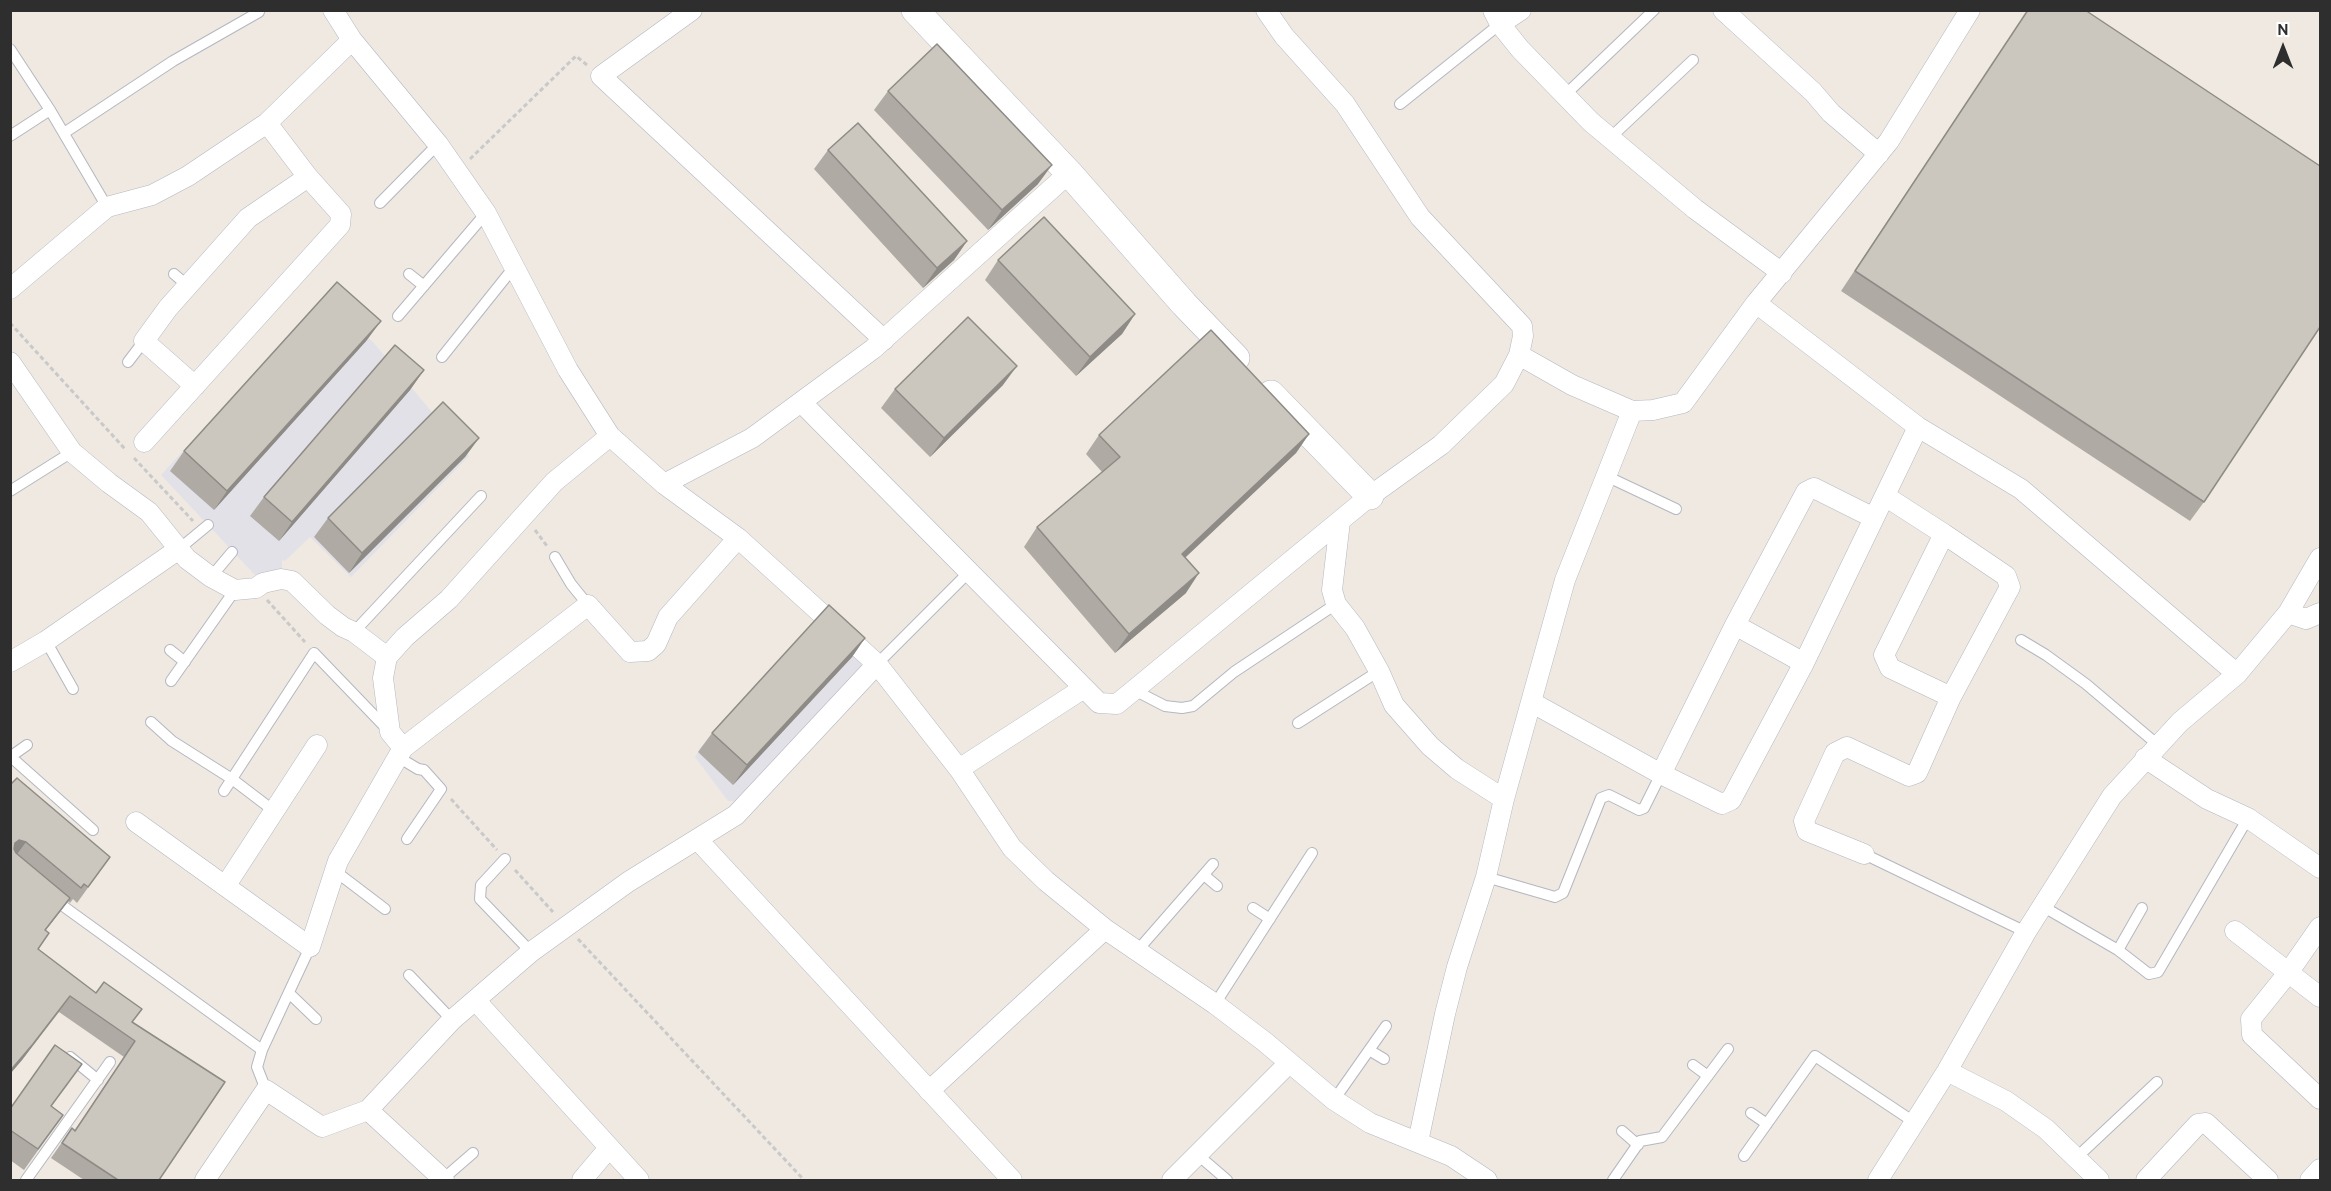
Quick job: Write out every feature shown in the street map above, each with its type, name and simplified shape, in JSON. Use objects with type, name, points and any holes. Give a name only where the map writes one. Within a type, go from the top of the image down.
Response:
[{"type":"street","points":[[692,10],[601,76],[884,340]]},
{"type":"street","points":[[915,10],[1069,173],[1184,304],[1370,496]]},
{"type":"street","points":[[801,402],[1099,703],[1117,705],[1370,496],[1441,445],[1474,416],[1504,384],[1519,355],[1523,336],[1522,326],[1420,217],[1345,104],[1284,36],[1266,10]]},
{"type":"street","points":[[1521,10],[1497,17],[1520,49],[1565,95],[1610,138],[1695,209],[1782,273]]},
{"type":"street","points":[[1723,10],[1813,92],[1831,113],[1879,154]]},
{"type":"street","points":[[1519,355],[1572,385],[1632,411],[1653,410],[1683,403],[1756,303],[1879,154],[1970,10]]},
{"type":"street","points":[[339,13],[352,40],[438,144],[486,213],[568,370],[610,436],[664,484],[738,538],[877,664],[959,769],[1012,848],[1046,881],[1105,929],[1215,1004],[1334,1100],[1370,1123],[1451,1156],[1487,1180]]},
{"type":"street","points":[[10,290],[107,207],[152,195],[188,176],[267,123],[352,40]]},
{"type":"street","points":[[144,442],[340,225],[341,214],[267,123]]},
{"type":"street","points":[[664,484],[752,438],[884,340],[1069,173]]},
{"type":"street","points":[[195,386],[144,341],[181,280],[248,218],[309,177]]},
{"type":"street","points":[[1756,303],[1918,428],[2021,489],[2237,674]]},
{"type":"street","points":[[10,362],[72,452],[149,512],[186,559],[211,577],[235,590],[265,580],[292,581],[327,615],[387,657]]},
{"type":"street","points":[[1418,1142],[1457,966],[1486,877],[1503,800],[1565,580],[1632,411]]},
{"type":"street","points":[[1531,702],[1661,774],[1722,804],[1731,800],[1803,663],[1918,428]]},
{"type":"street","points":[[401,752],[390,732],[383,678],[387,657],[405,637],[449,599],[554,482],[610,436]]},
{"type":"street","points":[[1661,774],[1735,625],[1806,492],[1814,488],[1874,518]]},
{"type":"street","points":[[1864,854],[1806,831],[1804,821],[1834,753],[1847,747],[1909,776],[1917,772],[1951,697],[2010,587],[2006,576],[1885,496]]},
{"type":"street","points":[[1340,521],[1332,590],[1336,604],[1354,628],[1379,671],[1394,705],[1430,746],[1457,769],[1503,800]]},
{"type":"street","points":[[1944,534],[1884,655],[1890,668],[1951,697]]},
{"type":"street","points":[[136,822],[310,947],[335,871],[358,823],[401,752],[588,605],[630,652],[648,651],[656,644],[668,617],[738,538]]},
{"type":"street","points":[[10,662],[46,641],[179,549]]},
{"type":"street","points":[[1878,1180],[1947,1071],[2042,906],[2112,796],[2180,722],[2237,674],[2288,613],[2320,558]]},
{"type":"street","points":[[2288,613],[2306,619],[2320,613]]},
{"type":"street","points":[[1735,625],[1803,663]]},
{"type":"street","points":[[206,1180],[266,1090],[321,1127],[368,1110],[452,1020],[531,952],[627,882],[736,815],[877,664]]},
{"type":"street","points":[[959,769],[1084,688]]},
{"type":"street","points":[[226,885],[317,745]]},
{"type":"street","points":[[2152,752],[2207,799],[2248,818],[2320,868]]},
{"type":"street","points":[[697,839],[1012,1180]]},
{"type":"street","points":[[2320,927],[2288,973],[2251,1019],[2252,1035],[2320,1099]]},
{"type":"street","points":[[929,1091],[1105,929]]},
{"type":"street","points":[[2235,931],[2320,997]]},
{"type":"street","points":[[476,1000],[639,1180]]},
{"type":"street","points":[[1172,1180],[1289,1063]]},
{"type":"street","points":[[1947,1071],[2006,1101],[2046,1129],[2099,1180]]},
{"type":"street","points":[[368,1110],[444,1180]]},
{"type":"street","points":[[2146,1180],[2198,1124],[2206,1123],[2268,1180]]},
{"type":"street","points":[[582,1180],[609,1148]]},
{"type":"street","points":[[2310,1180],[2320,1169]]},
{"type":"lane","points":[[1565,95],[1654,10]]},
{"type":"lane","points":[[64,133],[164,66],[259,12]]},
{"type":"lane","points":[[1400,104],[1497,17]]},
{"type":"lane","points":[[10,49],[50,110],[107,207]]},
{"type":"lane","points":[[1610,138],[1693,60]]},
{"type":"lane","points":[[10,136],[50,110]]},
{"type":"lane","points":[[380,203],[438,144]]},
{"type":"lane","points":[[398,316],[486,213]]},
{"type":"lane","points":[[442,357],[514,267]]},
{"type":"lane","points":[[409,274],[424,286]]},
{"type":"lane","points":[[128,362],[144,341]]},
{"type":"lane","points":[[10,491],[72,452]]},
{"type":"lane","points":[[1606,476],[1676,509]]},
{"type":"lane","points":[[354,632],[481,496]]},
{"type":"lane","points":[[179,549],[205,527]]},
{"type":"lane","points":[[211,577],[232,552]]},
{"type":"lane","points":[[555,557],[571,584],[588,605]]},
{"type":"lane","points":[[877,664],[970,571]]},
{"type":"lane","points":[[171,681],[235,590]]},
{"type":"lane","points":[[1134,690],[1165,706],[1182,708],[1193,706],[1234,672],[1336,604]]},
{"type":"lane","points":[[2021,640],[2046,654],[2086,684],[2152,752]]},
{"type":"lane","points":[[46,641],[73,689]]},
{"type":"lane","points":[[170,650],[185,662]]},
{"type":"lane","points":[[224,791],[314,653],[390,732]]},
{"type":"lane","points":[[1298,723],[1379,671]]},
{"type":"lane","points":[[152,722],[172,741],[232,779],[274,811]]},
{"type":"lane","points":[[27,745],[11,757],[93,830]]},
{"type":"lane","points":[[401,752],[418,769],[424,770],[441,789],[407,839]]},
{"type":"lane","points":[[1486,877],[1555,897],[1563,893],[1601,798],[1609,795],[1639,810],[1644,808],[1661,774]]},
{"type":"lane","points":[[2042,906],[2118,950],[2149,974],[2158,972],[2248,818]]},
{"type":"lane","points":[[1215,1004],[1312,853]]},
{"type":"lane","points":[[1864,854],[2026,933]]},
{"type":"lane","points":[[505,859],[481,885],[480,899],[531,952]]},
{"type":"lane","points":[[1137,951],[1213,864]]},
{"type":"lane","points":[[335,871],[385,909]]},
{"type":"lane","points":[[1204,874],[1217,886]]},
{"type":"lane","points":[[44,892],[262,1050]]},
{"type":"lane","points":[[1253,908],[1270,919]]},
{"type":"lane","points":[[2118,950],[2142,908]]},
{"type":"lane","points":[[266,1090],[257,1067],[262,1050],[310,947]]},
{"type":"lane","points":[[409,975],[452,1020]]},
{"type":"lane","points":[[290,994],[316,1019]]},
{"type":"lane","points":[[1334,1100],[1386,1026]]},
{"type":"lane","points":[[58,1048],[98,1080]]},
{"type":"lane","points":[[1613,1180],[1641,1142],[1662,1137],[1728,1049]]},
{"type":"lane","points":[[1369,1050],[1384,1059]]},
{"type":"lane","points":[[1744,1156],[1815,1056],[1914,1122]]},
{"type":"lane","points":[[26,1180],[110,1062]]},
{"type":"lane","points":[[1693,1065],[1708,1076]]},
{"type":"lane","points":[[2076,1158],[2157,1082]]},
{"type":"lane","points":[[1751,1113],[1767,1124]]},
{"type":"lane","points":[[1622,1131],[1638,1145]]},
{"type":"lane","points":[[444,1180],[472,1153]]},
{"type":"lane","points":[[1198,1155],[1227,1180]]},
{"type":"path","points":[[458,171],[576,56],[601,76]]},
{"type":"path","points":[[10,322],[205,527]]},
{"type":"path","points":[[524,515],[555,557]]},
{"type":"path","points":[[265,580],[314,653]]},
{"type":"path","points":[[566,926],[804,1180]]},
{"type":"shaded area","points":[[323,298],[373,342],[469,456],[351,577],[310,537],[285,561],[282,560],[282,570],[255,575],[161,475]]},
{"type":"shaded area","points":[[818,620],[861,659],[861,669],[736,801],[728,801],[695,757],[701,747]]},
{"type":"building","points":[[2028,10],[2085,10],[2320,166],[2320,327],[2204,502],[1855,271]]},
{"type":"building","points":[[937,44],[1052,165],[1002,210],[888,91]]},
{"type":"building","points":[[858,123],[967,241],[937,268],[828,150]]},
{"type":"building","points":[[1044,217],[1135,314],[1090,357],[998,260]]},
{"type":"building","points":[[337,282],[381,321],[227,491],[184,451]]},
{"type":"building","points":[[968,317],[1017,366],[944,438],[895,389]]},
{"type":"building","points":[[1211,330],[1309,434],[1182,554],[1199,573],[1129,634],[1037,527],[1120,457],[1099,435]]},
{"type":"building","points":[[395,345],[424,370],[292,522],[264,497]]},
{"type":"building","points":[[443,402],[479,438],[362,553],[328,518]]},
{"type":"building","points":[[829,605],[865,638],[747,765],[712,733]]},
{"type":"building","points":[[17,778],[110,857],[88,887],[84,884],[81,888],[26,842],[19,840],[15,843],[16,853],[70,898],[45,930],[49,933],[38,949],[96,993],[104,982],[142,1009],[132,1022],[225,1082],[159,1180],[118,1180],[62,1143],[72,1128],[75,1131],[135,1041],[70,996],[10,1071],[10,785]]},
{"type":"building","points":[[55,1045],[82,1064],[51,1106],[63,1115],[38,1149],[10,1130],[10,1109]]}]
